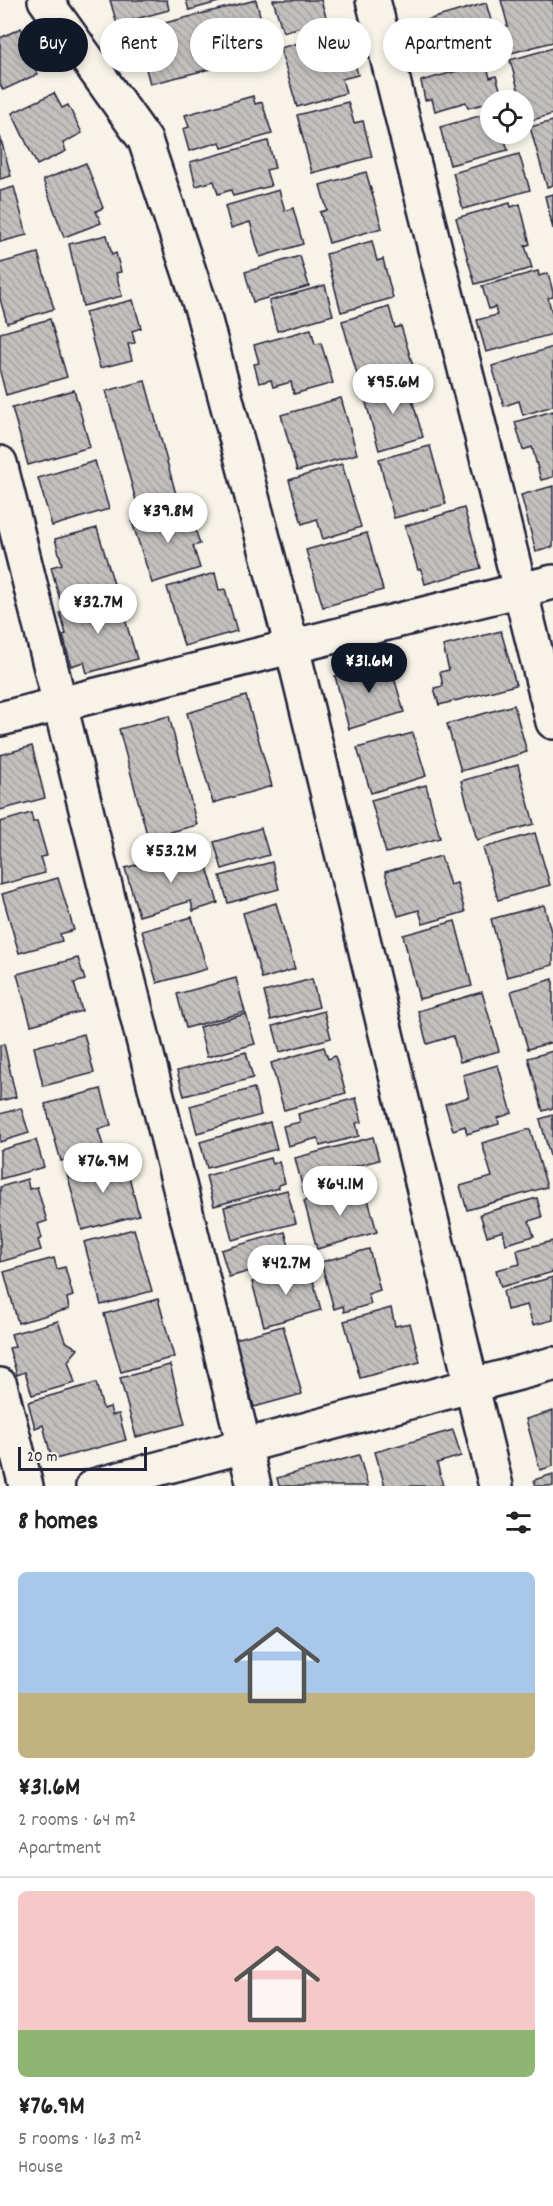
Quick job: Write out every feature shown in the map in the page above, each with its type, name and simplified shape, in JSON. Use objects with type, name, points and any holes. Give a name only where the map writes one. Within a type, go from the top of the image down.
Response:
[{"type":"street","points":[[45,0],[145,140],[203,313],[292,647],[496,1486]]},
{"type":"street","points":[[373,0],[553,722]]},
{"type":"street","points":[[0,464],[254,1486]]},
{"type":"street","points":[[0,719],[553,582]]},
{"type":"street","points":[[93,1486],[245,1448],[553,1364]]},
{"type":"street","points":[[0,1385],[26,1486]]},
{"type":"building","points":[[110,0],[167,0],[169,10],[139,18],[115,18]]},
{"type":"building","points":[[186,0],[226,0],[189,10]]},
{"type":"building","points":[[256,0],[261,18],[190,18],[190,72],[198,72],[150,84],[147,72],[178,72],[178,20]]},
{"type":"building","points":[[273,0],[321,0],[326,18],[296,18],[296,28],[284,32],[284,18],[279,18]]},
{"type":"building","points":[[501,0],[553,0],[553,42],[513,52],[513,18],[506,18]]},
{"type":"building","points":[[486,3],[490,18],[434,18]]},
{"type":"building","points":[[18,29],[18,72],[37,72],[38,74],[3,90],[0,84],[0,38]]},
{"type":"building","points":[[296,44],[296,72],[357,72],[358,75],[342,79],[346,93],[297,107],[284,62],[284,47]]},
{"type":"building","points":[[553,48],[553,114],[534,120],[534,90],[518,90],[513,71],[513,59]]},
{"type":"building","points":[[454,72],[488,72],[490,78],[496,76],[500,90],[480,90],[480,105],[468,108],[466,102],[435,111],[432,99],[425,100],[421,81]]},
{"type":"building","points":[[54,93],[62,108],[68,105],[82,133],[63,143],[66,151],[37,165],[12,113]]},
{"type":"building","points":[[253,96],[255,104],[262,102],[272,134],[222,148],[220,142],[189,151],[183,129],[189,127],[185,115]]},
{"type":"building","points":[[348,102],[354,123],[363,121],[372,157],[312,173],[297,115]]},
{"type":"building","points":[[480,116],[480,144],[506,144],[508,150],[450,165],[440,127]]},
{"type":"building","points":[[553,121],[553,185],[547,187],[534,141],[534,126]]},
{"type":"building","points":[[0,136],[11,176],[0,179]]},
{"type":"building","points":[[268,141],[275,168],[266,170],[271,186],[233,196],[231,190],[218,194],[214,181],[196,186],[190,162]]},
{"type":"building","points":[[519,154],[530,190],[463,209],[453,173]]},
{"type":"building","points":[[86,163],[103,208],[96,211],[101,223],[64,237],[43,180]]},
{"type":"building","points":[[366,172],[382,228],[329,243],[320,212],[327,210],[320,185]]},
{"type":"building","points":[[14,187],[27,235],[0,242],[0,191]]},
{"type":"building","points":[[279,190],[285,211],[293,208],[303,244],[260,257],[250,222],[231,228],[225,206]]},
{"type":"building","points":[[553,194],[553,229],[545,196]]},
{"type":"building","points":[[510,203],[511,207],[520,204],[530,244],[525,246],[532,268],[475,284],[456,218]]},
{"type":"building","points":[[107,235],[112,255],[116,253],[121,272],[116,273],[122,296],[83,306],[69,244]]},
{"type":"building","points":[[372,241],[377,261],[383,259],[393,298],[341,312],[326,254]]},
{"type":"building","points":[[38,253],[54,309],[7,323],[0,299],[0,263]]},
{"type":"building","points":[[300,256],[309,286],[253,302],[245,272]]},
{"type":"building","points":[[538,271],[539,276],[548,273],[553,292],[553,297],[548,298],[553,317],[553,334],[486,352],[477,320],[497,315],[495,307],[489,309],[482,286]]},
{"type":"building","points":[[325,285],[333,315],[277,331],[269,301]]},
{"type":"building","points":[[133,300],[141,328],[132,331],[135,343],[128,344],[132,360],[100,368],[85,312]]},
{"type":"building","points":[[389,307],[395,328],[401,326],[413,366],[359,381],[342,321]]},
{"type":"building","points":[[50,319],[67,377],[6,395],[0,372],[0,333]]},
{"type":"building","points":[[311,329],[315,344],[321,343],[333,383],[294,394],[291,382],[273,387],[271,380],[259,383],[254,364],[259,363],[254,345]]},
{"type":"building","points":[[553,347],[553,406],[523,415],[519,401],[504,406],[492,366]]},
{"type":"building","points":[[406,379],[423,437],[379,450],[363,392]]},
{"type":"building","points":[[145,381],[177,498],[138,508],[106,391]]},
{"type":"building","points":[[74,390],[90,447],[28,465],[12,408]]},
{"type":"building","points":[[341,398],[357,454],[297,471],[281,415]]},
{"type":"building","points":[[553,411],[553,477],[541,480],[532,447],[523,450],[515,422]]},
{"type":"building","points":[[430,446],[446,504],[394,518],[379,459]]},
{"type":"building","points":[[95,461],[109,509],[52,526],[38,478]]},
{"type":"building","points":[[342,464],[361,527],[323,539],[317,519],[302,524],[289,480]]},
{"type":"building","points":[[553,486],[553,547],[536,552],[521,495]]},
{"type":"building","points":[[181,506],[184,515],[190,513],[200,544],[193,546],[200,568],[152,583],[132,522]]},
{"type":"building","points":[[464,508],[481,568],[425,584],[421,569],[418,570],[405,526]]},
{"type":"building","points":[[97,528],[114,584],[60,600],[51,567],[62,564],[55,539]]},
{"type":"building","points":[[367,533],[383,590],[323,607],[306,550]]},
{"type":"building","points":[[215,573],[219,590],[225,589],[237,631],[184,646],[167,587]]},
{"type":"building","points":[[118,596],[137,659],[87,673],[84,662],[71,666],[60,613]]},
{"type":"building","points":[[501,631],[516,685],[439,705],[434,688],[443,686],[440,672],[449,670],[443,646]]},
{"type":"building","points":[[389,660],[404,712],[349,729],[335,676]]},
{"type":"building","points":[[246,696],[272,786],[213,803],[187,713]]},
{"type":"building","points":[[514,705],[527,752],[461,771],[447,724]]},
{"type":"building","points":[[169,716],[197,825],[148,838],[119,729]]},
{"type":"building","points":[[413,733],[426,776],[371,793],[357,748]]},
{"type":"building","points":[[32,746],[45,798],[0,810],[0,755]]},
{"type":"building","points":[[518,765],[534,824],[477,840],[461,781]]},
{"type":"building","points":[[426,785],[440,838],[386,853],[371,800]]},
{"type":"building","points":[[31,813],[33,822],[37,821],[47,856],[40,857],[45,873],[0,885],[0,822]]},
{"type":"building","points":[[261,828],[269,855],[222,869],[214,842]]},
{"type":"building","points":[[535,833],[550,885],[498,900],[483,848]]},
{"type":"building","points":[[193,849],[199,869],[207,867],[218,903],[193,911],[191,901],[139,916],[125,868]]},
{"type":"building","points":[[441,856],[450,885],[457,883],[465,912],[423,924],[419,910],[398,916],[385,872]]},
{"type":"building","points":[[272,862],[279,889],[228,903],[220,876]]},
{"type":"building","points":[[58,878],[74,930],[60,934],[62,941],[19,953],[2,894]]},
{"type":"building","points":[[276,903],[295,969],[262,979],[243,913]]},
{"type":"building","points":[[544,905],[553,939],[553,965],[507,977],[491,919]]},
{"type":"building","points":[[192,917],[207,969],[157,983],[142,931]]},
{"type":"building","points":[[455,921],[472,986],[419,999],[403,935]]},
{"type":"building","points":[[78,958],[85,980],[74,983],[82,1011],[31,1025],[17,974]]},
{"type":"building","points":[[236,978],[245,1012],[186,1028],[177,994]]},
{"type":"building","points":[[312,979],[319,1007],[271,1020],[264,992]]},
{"type":"building","points":[[553,979],[553,1042],[528,1049],[511,991]]},
{"type":"building","points":[[482,992],[499,1051],[460,1062],[453,1036],[427,1044],[418,1011]]},
{"type":"building","points":[[324,1011],[331,1038],[280,1052],[273,1026]]},
{"type":"building","points":[[246,1014],[255,1044],[207,1057],[199,1027]]},
{"type":"building","points":[[84,1034],[94,1073],[43,1086],[34,1047]]},
{"type":"building","points":[[4,1044],[16,1097],[0,1101],[0,1045]]},
{"type":"building","points":[[324,1047],[328,1059],[335,1056],[346,1093],[284,1110],[271,1063]]},
{"type":"building","points":[[553,1051],[553,1108],[543,1111],[528,1058]]},
{"type":"building","points":[[246,1052],[253,1078],[184,1096],[177,1071]]},
{"type":"building","points":[[498,1065],[512,1113],[498,1118],[499,1124],[467,1134],[465,1126],[453,1130],[445,1104],[469,1097],[463,1075]]},
{"type":"building","points":[[254,1088],[261,1115],[197,1133],[190,1106]]},
{"type":"building","points":[[101,1089],[111,1125],[98,1129],[104,1149],[61,1161],[45,1104]]},
{"type":"building","points":[[356,1098],[362,1122],[356,1123],[359,1136],[320,1146],[318,1138],[288,1146],[283,1126],[300,1122],[298,1114]]},
{"type":"building","points":[[21,1108],[29,1133],[0,1142],[0,1114]]},
{"type":"building","points":[[553,1115],[553,1167],[540,1119]]},
{"type":"building","points":[[270,1122],[277,1149],[207,1168],[200,1142]]},
{"type":"building","points":[[530,1129],[547,1187],[467,1210],[460,1186],[492,1177],[482,1143]]},
{"type":"building","points":[[373,1137],[379,1160],[323,1175],[326,1187],[304,1193],[295,1158]]},
{"type":"building","points":[[36,1140],[44,1167],[0,1179],[0,1150]]},
{"type":"building","points":[[124,1157],[139,1215],[82,1230],[67,1173]]},
{"type":"building","points":[[270,1158],[272,1164],[279,1162],[285,1183],[279,1185],[279,1188],[214,1206],[206,1176]]},
{"type":"building","points":[[27,1179],[29,1189],[37,1187],[47,1221],[38,1224],[42,1238],[38,1240],[41,1250],[0,1262],[0,1187]]},
{"type":"building","points":[[364,1185],[377,1232],[317,1249],[304,1201]]},
{"type":"building","points":[[287,1190],[296,1223],[232,1240],[224,1207]]},
{"type":"building","points":[[537,1198],[542,1217],[529,1221],[534,1236],[506,1244],[503,1231],[487,1236],[480,1214]]},
{"type":"building","points":[[134,1229],[152,1291],[101,1305],[84,1242]]},
{"type":"building","points":[[285,1232],[293,1259],[229,1277],[221,1250]]},
{"type":"building","points":[[553,1241],[553,1272],[501,1287],[496,1270],[520,1264],[517,1250]]},
{"type":"building","points":[[369,1249],[380,1290],[368,1294],[371,1304],[344,1312],[343,1306],[334,1309],[321,1262]]},
{"type":"building","points":[[54,1258],[57,1269],[65,1267],[73,1296],[67,1298],[69,1309],[18,1323],[4,1272]]},
{"type":"building","points":[[309,1266],[321,1310],[264,1326],[252,1282]]},
{"type":"building","points":[[553,1277],[553,1320],[533,1325],[527,1305],[507,1310],[503,1291]]},
{"type":"building","points":[[158,1299],[174,1357],[121,1372],[104,1314]]},
{"type":"building","points":[[391,1308],[395,1326],[410,1323],[420,1362],[360,1378],[344,1321]]},
{"type":"building","points":[[58,1321],[65,1341],[78,1349],[68,1361],[75,1383],[32,1395],[25,1372],[17,1375],[9,1348],[15,1347],[11,1334]]},
{"type":"building","points":[[283,1326],[302,1394],[254,1407],[235,1339]]},
{"type":"building","points":[[170,1365],[185,1424],[136,1437],[120,1378]]},
{"type":"building","points":[[96,1383],[103,1409],[110,1407],[112,1415],[119,1414],[126,1440],[52,1460],[43,1425],[35,1428],[28,1402]]},
{"type":"building","points":[[553,1411],[553,1466],[540,1470],[526,1419]]},
{"type":"building","points":[[453,1430],[461,1456],[437,1463],[443,1486],[385,1486],[375,1452]]},
{"type":"building","points":[[359,1455],[368,1486],[279,1486],[277,1478]]},
{"type":"building","points":[[553,1474],[553,1486],[536,1486],[534,1480]]}]
